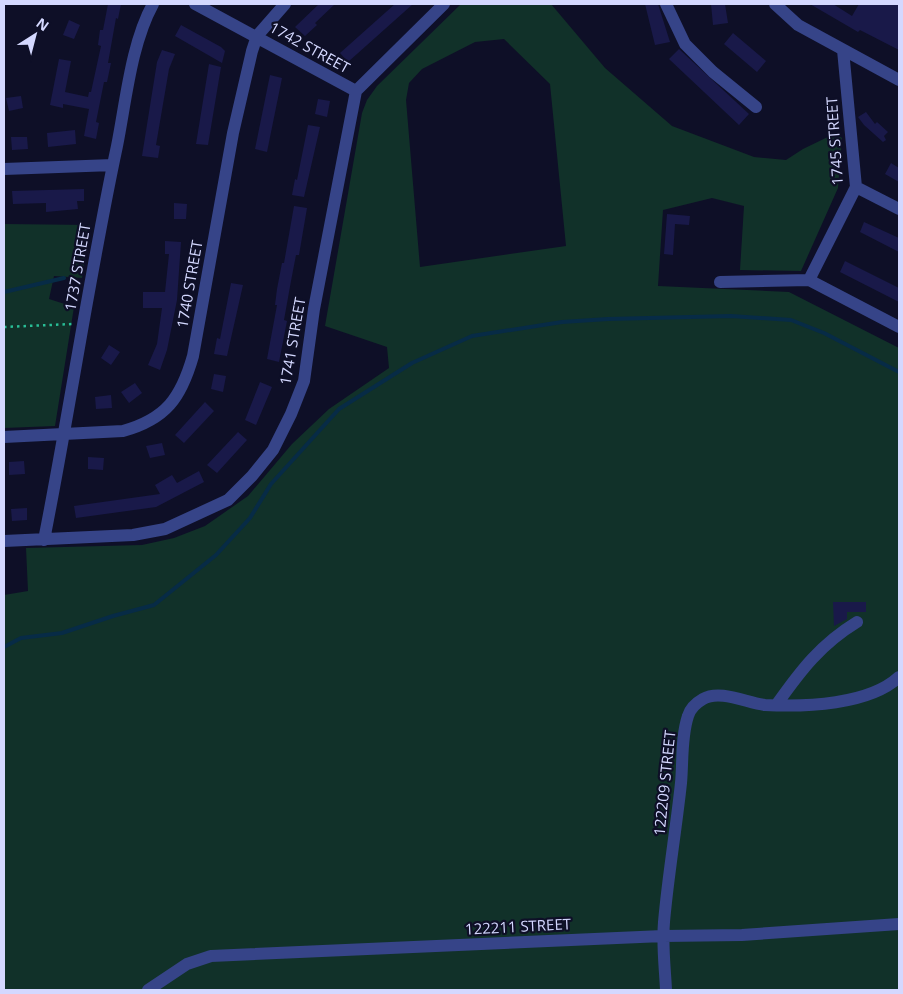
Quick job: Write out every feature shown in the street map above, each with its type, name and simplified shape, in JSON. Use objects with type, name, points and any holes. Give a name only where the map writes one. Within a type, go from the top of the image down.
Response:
[{"type":"street","name":"1737 STREET","points":[[44,540],[65,435],[112,165],[137,46],[153,4]]},
{"type":"street","name":"1742 STREET","points":[[195,4],[356,91]]},
{"type":"street","name":"1740 STREET","points":[[4,437],[123,431],[141,426],[158,416],[175,400],[186,381],[192,356],[233,133],[256,36],[285,4]]},
{"type":"street","points":[[356,91],[444,4]]},
{"type":"street","points":[[666,4],[685,44],[713,72],[756,107]]},
{"type":"street","points":[[775,4],[798,25],[899,80]]},
{"type":"street","name":"1745 STREET","points":[[809,280],[856,187],[844,50]]},
{"type":"street","name":"1741 STREET","points":[[4,541],[133,535],[165,529],[228,500],[252,476],[273,450],[291,414],[304,381],[314,309],[356,91]]},
{"type":"street","points":[[4,169],[112,165]]},
{"type":"street","points":[[856,187],[899,209]]},
{"type":"street","points":[[720,282],[809,280],[899,327]]},
{"type":"street","points":[[777,704],[792,683],[828,641],[857,622]]},
{"type":"street","name":"122209 STREET","points":[[666,990],[663,936],[688,715],[695,705],[704,698],[713,696],[777,704],[832,702],[863,696],[891,684],[899,677]]},
{"type":"street","name":"122211 STREET","points":[[148,990],[187,964],[211,956],[663,936],[742,935],[899,924]]},
{"type":"path","points":[[4,327],[83,324]]},
{"type":"green space","points":[[461,4],[551,4],[605,68],[672,126],[754,157],[786,160],[803,149],[836,133],[842,138],[838,188],[801,271],[740,270],[744,206],[712,198],[663,210],[658,286],[789,292],[899,348],[899,990],[4,990],[4,595],[28,591],[26,548],[142,545],[174,538],[205,526],[248,496],[292,444],[329,409],[389,368],[387,347],[325,326],[362,113],[367,100],[377,86]],"holes":[[[504,39],[550,84],[566,246],[420,267],[406,100],[409,83],[422,69],[475,42]]]},
{"type":"green space","points":[[4,224],[90,225],[82,278],[54,276],[49,299],[74,307],[55,426],[4,428]]},
{"type":"building","points":[[108,4],[121,4],[118,19],[116,18],[108,63],[111,63],[107,82],[104,82],[96,122],[99,123],[96,139],[84,136],[89,109],[63,104],[63,108],[50,105],[59,59],[71,61],[65,92],[88,97],[89,92],[91,92],[101,46],[98,45],[100,30],[103,30]]},
{"type":"building","points":[[319,4],[335,4],[315,23],[317,25],[305,36],[295,27]]},
{"type":"building","points":[[395,4],[413,4],[348,62],[340,53]]},
{"type":"building","points":[[645,4],[658,4],[670,42],[655,45]]},
{"type":"building","points":[[711,4],[725,4],[728,23],[713,25]]},
{"type":"building","points":[[810,4],[833,4],[852,16],[859,4],[899,4],[899,50],[860,30],[858,32]]},
{"type":"building","points":[[69,20],[80,25],[74,39],[63,35]]},
{"type":"building","points":[[181,25],[221,47],[225,51],[222,63],[175,36]]},
{"type":"building","points":[[733,33],[766,61],[757,72],[724,44]]},
{"type":"building","points":[[679,49],[749,114],[739,125],[669,59]]},
{"type":"building","points":[[162,50],[175,54],[169,69],[156,145],[160,146],[158,158],[142,156],[157,62]]},
{"type":"building","points":[[209,64],[221,67],[208,145],[196,144]]},
{"type":"building","points":[[270,75],[282,78],[267,152],[255,149]]},
{"type":"building","points":[[21,96],[23,108],[9,111],[6,98]]},
{"type":"building","points":[[318,99],[330,101],[327,117],[315,114]]},
{"type":"building","points":[[866,112],[875,124],[877,122],[888,132],[884,136],[886,140],[883,142],[858,117]]},
{"type":"building","points":[[308,125],[320,127],[304,197],[292,195],[295,179],[297,180]]},
{"type":"building","points":[[75,130],[76,144],[48,147],[47,133]]},
{"type":"building","points":[[11,137],[27,137],[28,149],[12,150]]},
{"type":"building","points":[[891,163],[899,168],[899,182],[885,174]]},
{"type":"building","points":[[84,189],[84,201],[77,201],[78,209],[46,212],[46,203],[13,204],[12,191]]},
{"type":"building","points":[[174,203],[187,204],[186,219],[174,219]]},
{"type":"building","points":[[294,206],[307,208],[299,255],[296,255],[291,281],[284,320],[287,321],[279,362],[267,359],[277,305],[275,305],[277,289],[282,263],[284,263]]},
{"type":"building","points":[[667,214],[690,216],[689,225],[675,224],[673,255],[664,254]]},
{"type":"building","points":[[864,222],[899,238],[899,252],[860,232]]},
{"type":"building","points":[[165,241],[181,242],[177,300],[167,350],[160,370],[148,365],[157,344],[162,308],[143,308],[143,292],[165,292],[169,254],[165,254]]},
{"type":"building","points":[[845,261],[899,288],[899,302],[840,272]]},
{"type":"building","points":[[231,283],[243,285],[227,356],[214,354],[217,338],[220,339]]},
{"type":"building","points":[[109,345],[120,352],[111,365],[101,358]]},
{"type":"building","points":[[214,374],[226,376],[223,392],[211,389]]},
{"type":"building","points":[[260,382],[272,387],[256,425],[245,420]]},
{"type":"building","points":[[135,383],[142,393],[129,403],[121,392]]},
{"type":"building","points":[[111,395],[112,408],[96,409],[95,397]]},
{"type":"building","points":[[205,402],[214,411],[184,443],[175,435]]},
{"type":"building","points":[[238,432],[247,440],[217,473],[207,465]]},
{"type":"building","points":[[162,443],[165,455],[150,458],[146,446]]},
{"type":"building","points":[[88,457],[104,458],[103,470],[88,469]]},
{"type":"building","points":[[24,461],[25,474],[9,475],[9,462]]},
{"type":"building","points":[[199,471],[204,482],[156,507],[76,518],[74,506],[160,494],[155,485],[172,475],[177,483]]},
{"type":"building","points":[[27,508],[27,520],[12,521],[11,509]]},
{"type":"building","points":[[833,602],[866,602],[866,612],[847,612],[847,619],[834,626]]},
{"type":"waterway","points":[[4,292],[64,278]]},
{"type":"waterway","points":[[4,647],[21,638],[62,633],[154,605],[216,555],[250,518],[271,484],[339,409],[412,363],[472,336],[562,322],[608,319],[731,316],[791,320],[824,333],[899,372]]}]
